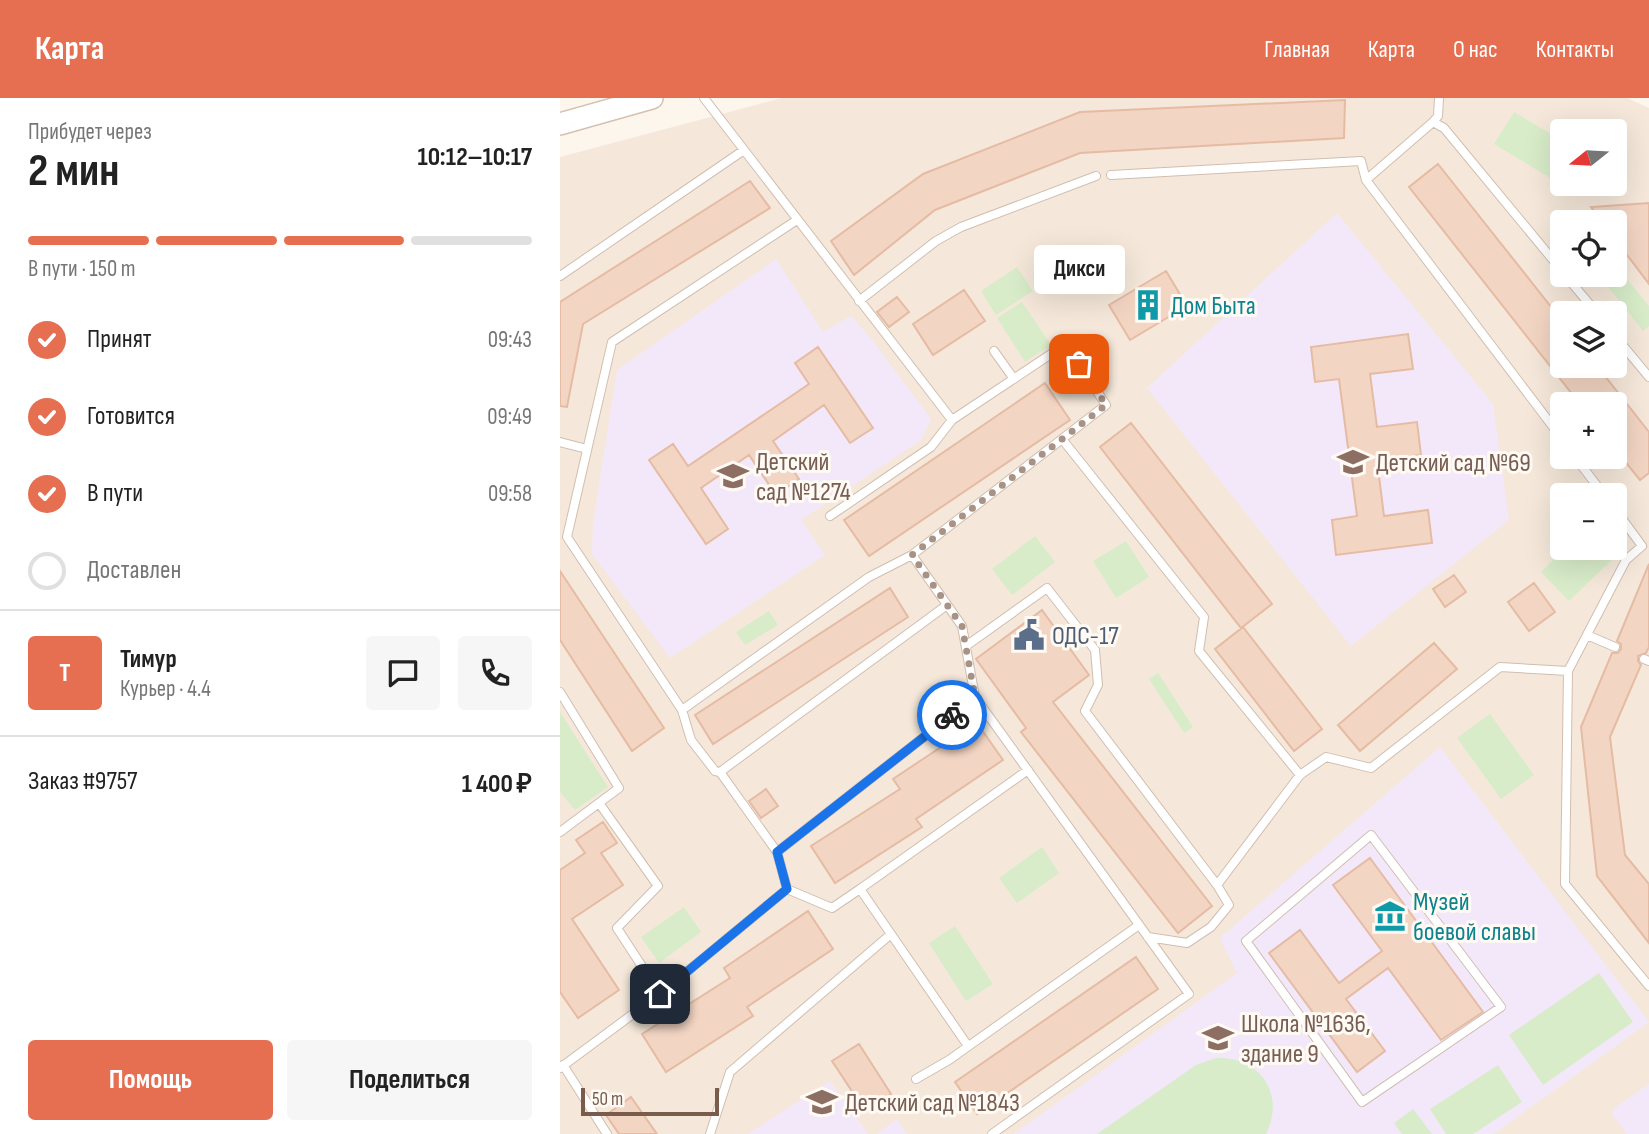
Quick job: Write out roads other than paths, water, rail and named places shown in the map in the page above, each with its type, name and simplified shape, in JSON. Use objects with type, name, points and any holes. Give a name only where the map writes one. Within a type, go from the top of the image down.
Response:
[{"type":"main road","points":[[560,124],[652,98]]},
{"type":"lane","points":[[704,98],[952,420]]},
{"type":"lane","points":[[1366,180],[1433,122],[1437,116],[1440,98]]},
{"type":"lane","points":[[1433,122],[1444,128],[1550,256]]},
{"type":"lane","points":[[560,276],[744,150]]},
{"type":"lane","points":[[1111,175],[1361,161],[1366,180],[1550,423]]},
{"type":"lane","points":[[859,301],[936,241],[961,227],[1096,176]]},
{"type":"lane","points":[[797,220],[612,342],[567,537],[682,710],[691,740],[715,772],[720,772],[947,605]]},
{"type":"lane","points":[[1576,287],[1587,301]]},
{"type":"lane","points":[[682,710],[869,577],[912,555],[1106,405],[1066,344],[952,420],[931,447],[830,516]]},
{"type":"lane","points":[[1627,350],[1649,377]]},
{"type":"lane","points":[[995,351],[1014,379]]},
{"type":"lane","points":[[1062,439],[1204,617],[1199,651],[1300,775]]},
{"type":"lane","points":[[560,442],[587,449]]},
{"type":"lane","points":[[1584,469],[1595,483]]},
{"type":"lane","points":[[1627,523],[1646,544],[1626,560],[1568,671],[1565,884],[1649,986]]},
{"type":"lane","points":[[912,555],[962,626],[975,697],[1189,994],[992,1134]]},
{"type":"lane","points":[[966,646],[1047,588],[1095,650],[1097,685],[1085,711],[1217,885],[1229,905],[1211,926],[1187,943],[1147,937]]},
{"type":"lane","points":[[1587,635],[1615,647]]},
{"type":"lane","points":[[1217,885],[1300,775],[1326,757],[1371,768],[1500,667],[1568,671]]},
{"type":"lane","points":[[560,692],[619,788],[560,832]]},
{"type":"lane","points":[[777,852],[975,697]]},
{"type":"lane","points":[[787,889],[832,908],[1028,770]]},
{"type":"lane","points":[[720,772],[777,852],[787,889]]},
{"type":"lane","points":[[599,803],[658,886],[617,928],[660,994]]},
{"type":"lane","points":[[1371,835],[1501,1007],[1362,1102],[1246,941],[1371,835]]},
{"type":"lane","points":[[607,1134],[561,1067],[660,994],[787,889]]},
{"type":"lane","points":[[860,889],[968,1046]]},
{"type":"lane","points":[[916,1079],[968,1046],[1139,925]]},
{"type":"lane","points":[[710,1134],[730,1072],[891,934]]},
{"type":"place","name":"Дом Быта","points":[[1148,305]]},
{"type":"place","name":"Дикси","points":[[1079,364]]},
{"type":"place","name":"Детский сад №69","points":[[1353,462]]},
{"type":"place","name":"Детский сад №1274","points":[[733,476]]},
{"type":"place","name":"ОДС-17","points":[[1029,635]]},
{"type":"place","name":"Музей боевой славы","points":[[1390,916]]},
{"type":"place","name":"Школа №1636, здание 9","points":[[1218,1038]]},
{"type":"place","name":"Детский сад №1843","points":[[822,1102]]}]
